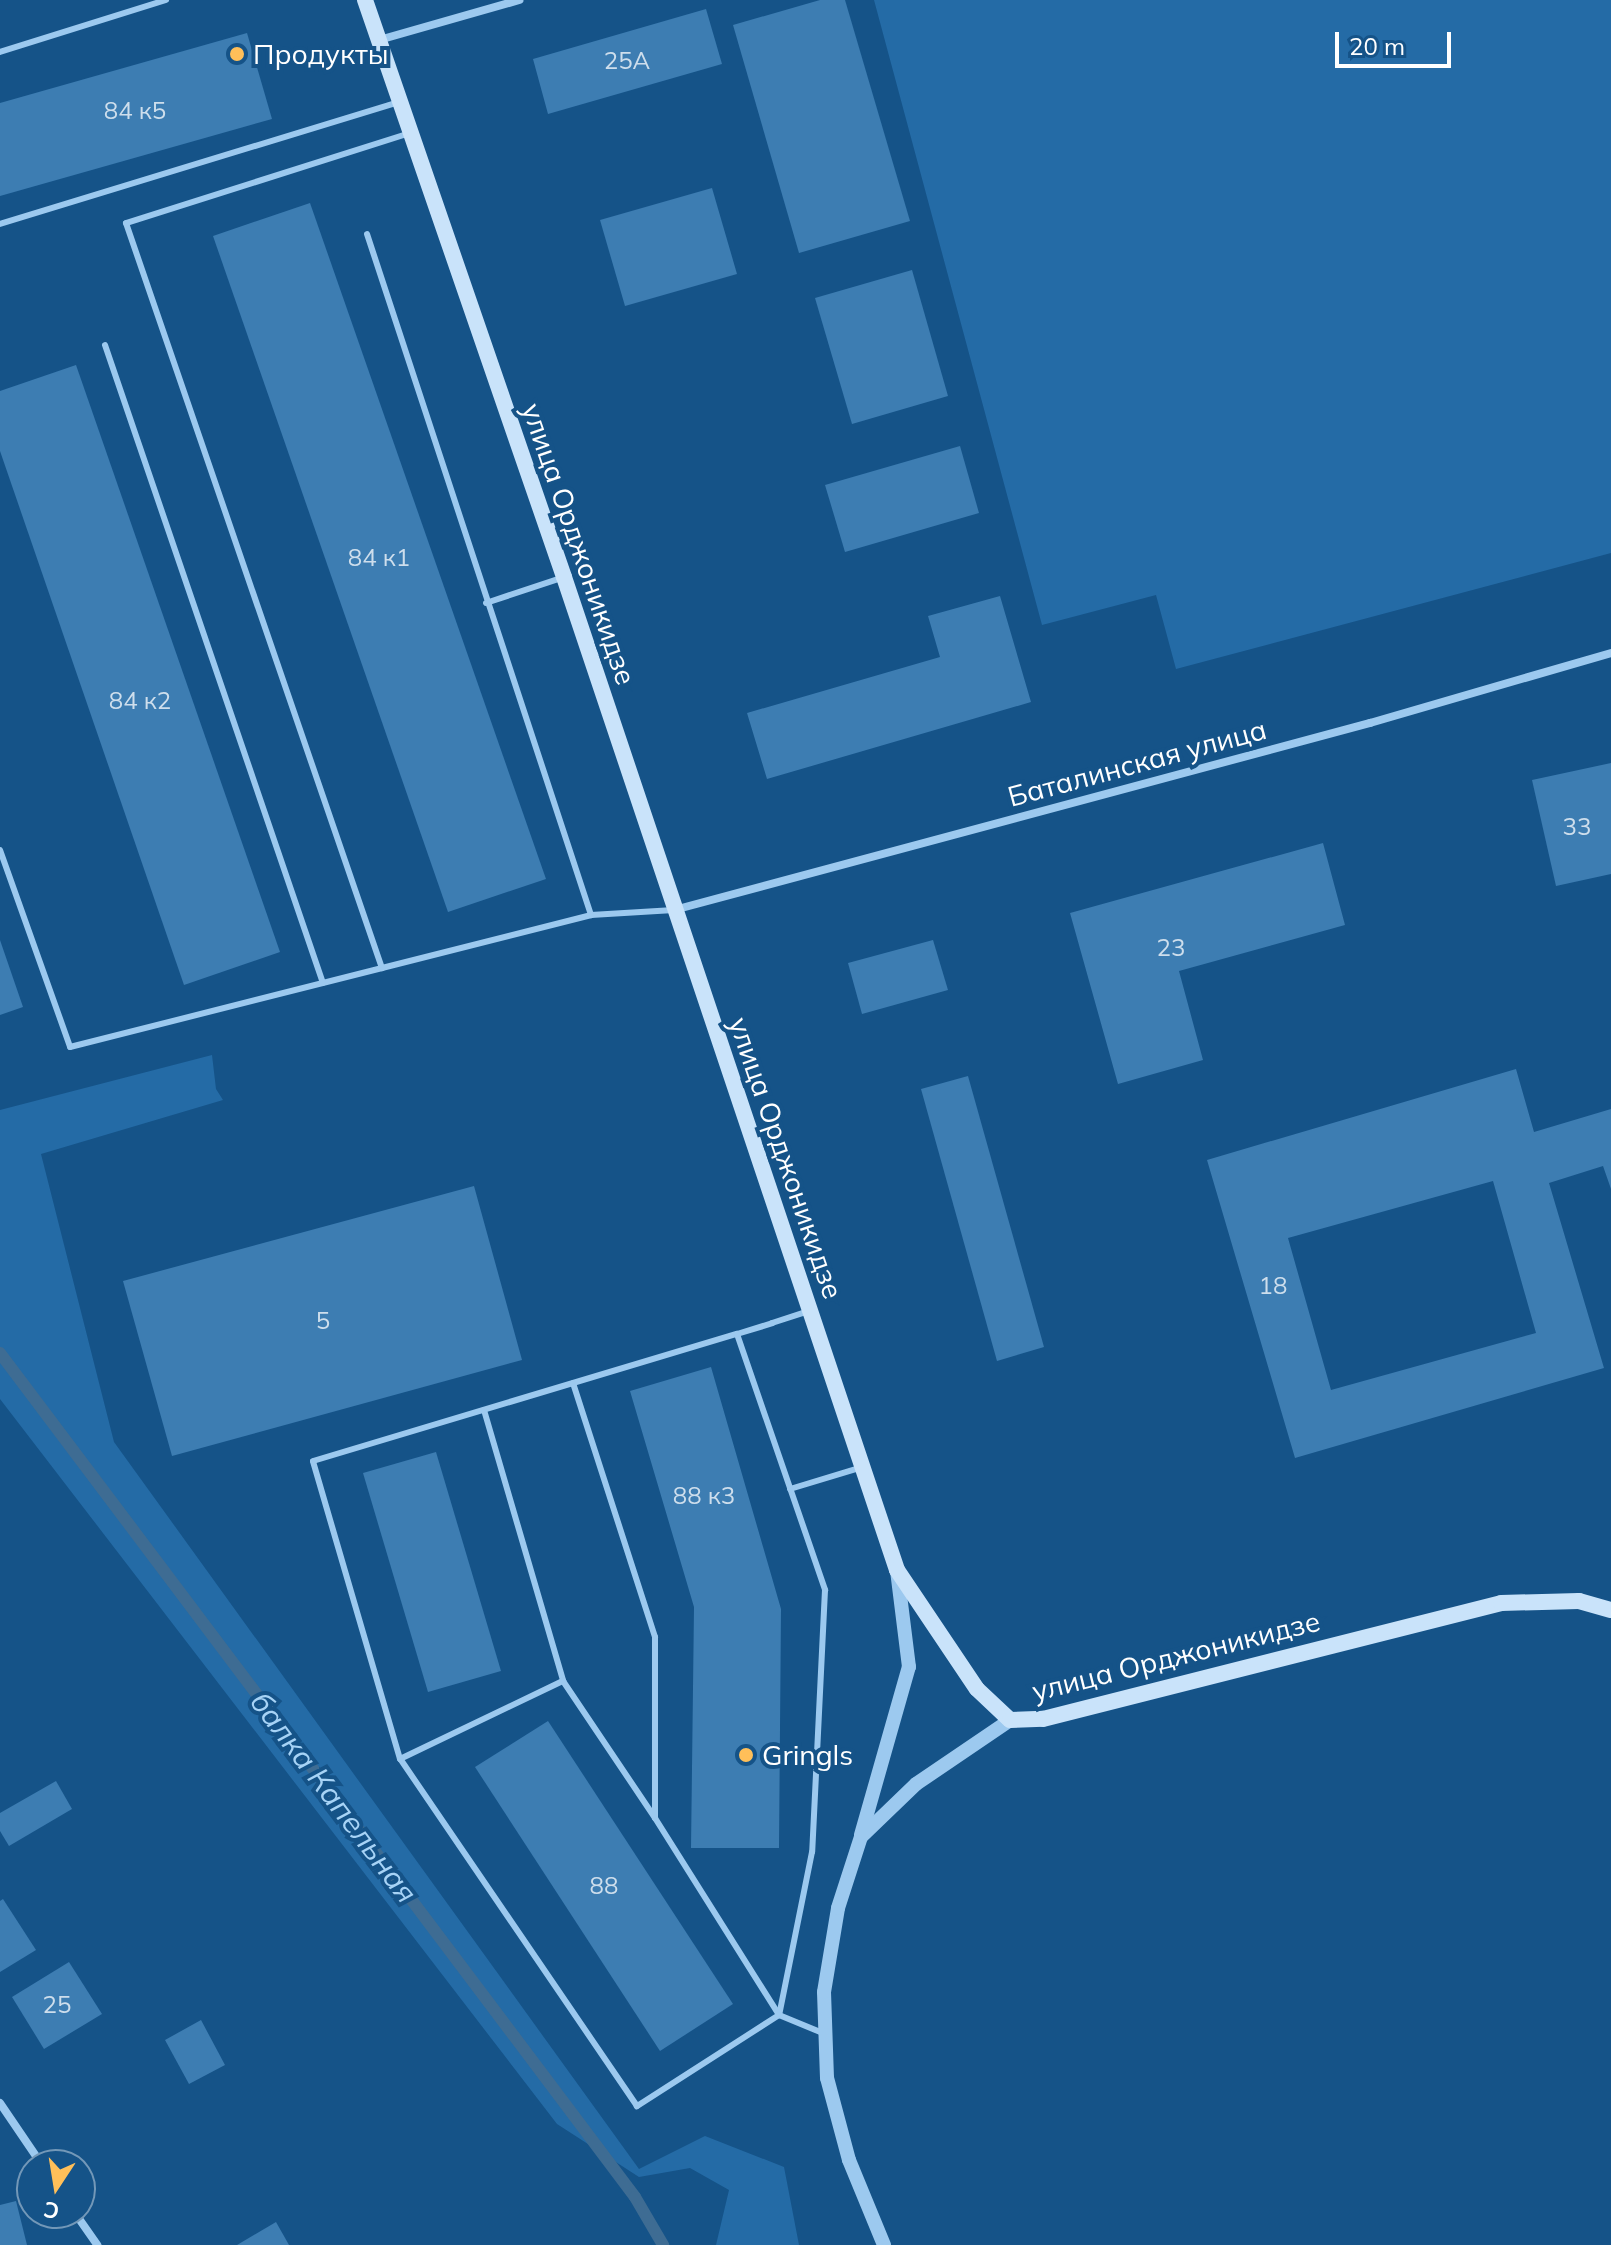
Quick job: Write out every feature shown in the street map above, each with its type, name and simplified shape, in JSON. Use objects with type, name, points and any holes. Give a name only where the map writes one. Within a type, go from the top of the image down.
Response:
[{"type":"main road","name":"улица Орджоникидзе","points":[[365,0],[564,577],[897,1570],[977,1689],[1010,1720],[1059,1716],[1501,1603],[1579,1601],[1611,1610]]},
{"type":"street","points":[[379,40],[519,0]]},
{"type":"street","name":"Баталинская улица","points":[[674,910],[1370,723],[1611,653]]},
{"type":"street","points":[[884,2245],[849,2160],[827,2078],[824,1992],[838,1908],[909,1667],[897,1570]]},
{"type":"street","points":[[861,1837],[916,1784],[1010,1720]]},
{"type":"street","points":[[0,2103],[31,2149]]},
{"type":"lane","points":[[0,52],[166,0]]},
{"type":"lane","points":[[0,224],[400,102]]},
{"type":"lane","points":[[382,968],[126,223],[411,132]]},
{"type":"lane","points":[[367,234],[591,915]]},
{"type":"lane","points":[[105,345],[323,983]]},
{"type":"lane","points":[[486,603],[564,577]]},
{"type":"lane","points":[[0,850],[70,1047],[591,915],[674,910]]},
{"type":"lane","points":[[737,1334],[825,1590],[812,1852],[779,2015],[637,2106],[400,1759],[313,1461],[810,1311]]},
{"type":"lane","points":[[573,1383],[655,1637],[655,1818]]},
{"type":"lane","points":[[484,1410],[563,1681],[655,1818],[779,2015],[825,2034]]},
{"type":"lane","points":[[790,1489],[863,1467]]},
{"type":"lane","points":[[400,1759],[563,1681]]},
{"type":"shaded area","points":[[874,0],[1611,0],[1611,553],[1176,669],[1156,595],[1042,625]]},
{"type":"shaded area","points":[[212,1055],[216,1089],[223,1100],[41,1154],[114,1442],[639,2169],[705,2136],[784,2167],[799,2245],[716,2245],[729,2190],[690,2168],[639,2177],[557,2124],[0,1399],[0,1110]]},
{"type":"building","points":[[820,0],[845,0],[910,221],[799,253],[733,25]]},
{"type":"building","points":[[706,9],[722,64],[548,114],[533,59]]},
{"type":"building","points":[[247,33],[272,119],[0,196],[0,103]]},
{"type":"building","points":[[712,188],[737,274],[625,306],[600,220]]},
{"type":"building","points":[[310,203],[546,879],[448,912],[213,236]]},
{"type":"building","points":[[912,270],[948,396],[852,424],[815,298]]},
{"type":"building","points":[[76,365],[280,952],[184,985],[0,451],[0,391]]},
{"type":"building","points":[[960,446],[979,513],[845,552],[825,485]]},
{"type":"building","points":[[1000,596],[1031,702],[767,779],[747,713],[940,657],[928,616]]},
{"type":"building","points":[[1611,763],[1611,874],[1556,886],[1532,780]]},
{"type":"building","points":[[1323,843],[1345,925],[1179,971],[1203,1060],[1118,1084],[1070,913]]},
{"type":"building","points":[[0,940],[23,1007],[0,1015]]},
{"type":"building","points":[[933,940],[948,990],[862,1014],[848,963]]},
{"type":"building","points":[[1516,1069],[1534,1132],[1611,1109],[1611,1189],[1603,1166],[1549,1183],[1604,1368],[1295,1458],[1207,1160]],"holes":[[[1493,1181],[1536,1333],[1331,1390],[1288,1238]]]},
{"type":"building","points":[[968,1076],[1044,1347],[997,1361],[921,1089]]},
{"type":"building","points":[[474,1186],[522,1360],[172,1456],[123,1281]]},
{"type":"building","points":[[711,1367],[781,1609],[779,1848],[691,1848],[694,1607],[630,1391]]},
{"type":"building","points":[[436,1452],[501,1671],[428,1692],[363,1473]]},
{"type":"building","points":[[548,1721],[733,2004],[660,2051],[475,1767]]},
{"type":"building","points":[[56,1781],[72,1809],[9,1846],[0,1831],[0,1813]]},
{"type":"building","points":[[3,1899],[36,1950],[0,1972],[0,1901]]},
{"type":"building","points":[[69,1962],[102,2014],[44,2049],[12,1997]]},
{"type":"building","points":[[201,2020],[225,2065],[189,2084],[165,2040]]},
{"type":"building","points":[[16,2201],[16,2229],[23,2229],[27,2245],[0,2245],[0,2205]]},
{"type":"building","points":[[276,2222],[289,2245],[237,2245]]},
{"type":"waterway","name":"балка Капельная","points":[[0,1353],[635,2197],[663,2245]]},
{"type":"place","name":"Продукты","points":[[237,54]]},
{"type":"place","name":"Gringls","points":[[746,1755]]}]
